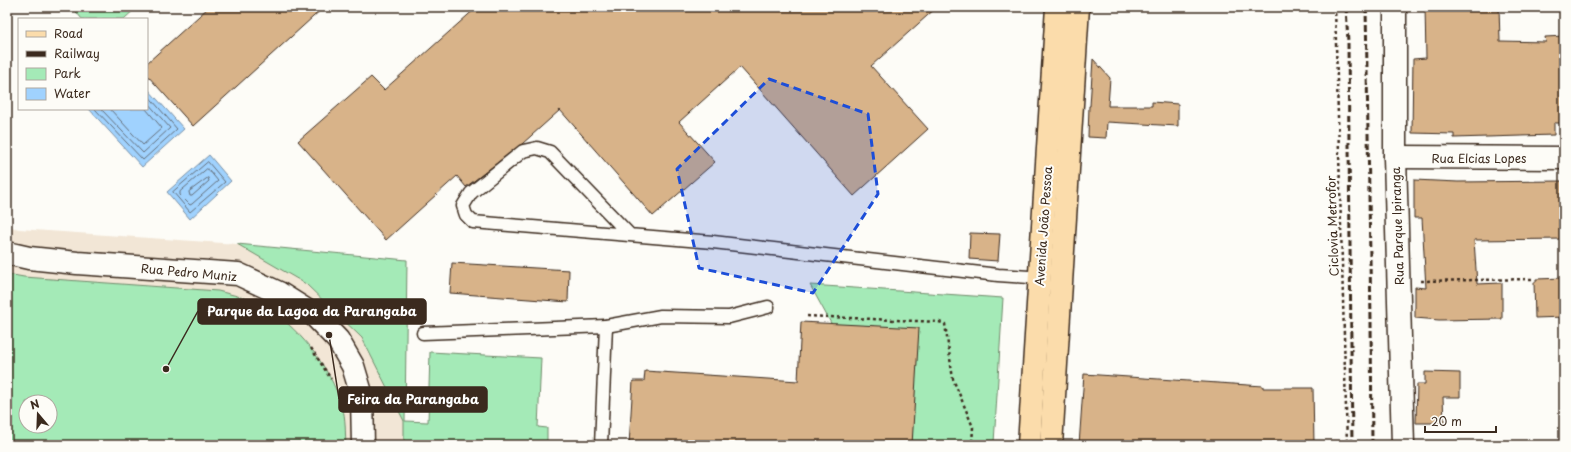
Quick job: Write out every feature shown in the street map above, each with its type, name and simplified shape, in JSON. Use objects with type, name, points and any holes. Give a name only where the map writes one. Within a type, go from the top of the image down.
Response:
[{"type":"main road","name":"Avenida João Pessoa","points":[[1051,445],[1050,279],[1057,7]]},
{"type":"main road","name":"Avenida João Pessoa","points":[[1029,445],[1050,279],[1078,7]]},
{"type":"street","name":"Rua Parque Ipiranga","points":[[1395,7],[1395,157],[1403,445]]},
{"type":"street","name":"Rua Elcias Lopes","points":[[1395,157],[1564,158]]},
{"type":"street","name":"Rua Pedro Muniz","points":[[7,253],[28,258],[77,263],[238,274],[279,293],[314,315],[338,340],[353,366],[362,396],[363,445]]},
{"type":"lane","points":[[629,234],[550,152],[537,148],[522,151],[471,193],[463,206],[466,215],[473,222],[713,242],[998,275],[1050,279]]},
{"type":"lane","points":[[423,333],[606,326],[661,316],[729,316],[768,307]]},
{"type":"lane","points":[[601,445],[606,326]]},
{"type":"path","name":"Ciclovia Metrofor","points":[[1335,7],[1347,445]]},
{"type":"path","points":[[1398,281],[1532,280]]},
{"type":"path","points":[[807,316],[939,322],[945,324],[953,379],[973,427],[972,445]]},
{"type":"path","points":[[308,344],[332,380]]},
{"type":"highlighted area","points":[[769,79],[868,114],[878,194],[813,293],[699,268],[677,169]]},
{"type":"shaded area","points":[[7,226],[19,229],[237,244],[306,284],[362,338],[405,421],[404,445],[346,445],[345,428],[332,380],[308,344],[277,317],[218,291],[24,277],[7,274]]},
{"type":"green space","points":[[72,7],[137,7],[125,18],[81,18]]},
{"type":"green space","points":[[237,244],[407,260],[405,421],[428,422],[430,352],[541,358],[538,427],[547,428],[547,445],[404,445],[404,421],[362,338],[306,284]]},
{"type":"green space","points":[[7,274],[24,277],[218,291],[262,305],[275,313],[300,335],[321,362],[337,391],[345,420],[346,445],[7,445]]},
{"type":"green space","points":[[810,285],[1003,298],[994,443],[970,442],[969,445],[898,445]]},
{"type":"water","points":[[148,89],[184,129],[142,167],[90,110],[148,110]]},
{"type":"water","points":[[209,155],[231,181],[190,219],[167,192]]},
{"type":"building","points":[[209,7],[324,7],[193,126],[148,76],[148,62]]},
{"type":"building","points":[[477,7],[937,7],[871,66],[928,129],[854,196],[740,67],[679,122],[715,162],[653,216],[560,110],[522,144],[466,187],[457,176],[386,240],[298,141],[371,77],[384,90]]},
{"type":"building","points":[[1425,7],[1499,7],[1500,41],[1546,42],[1545,37],[1564,36],[1564,123],[1554,123],[1554,135],[1454,138],[1454,134],[1412,133],[1413,59],[1426,58]]},
{"type":"building","points":[[1093,59],[1110,78],[1108,106],[1152,106],[1152,102],[1178,104],[1178,126],[1107,122],[1106,138],[1088,137]]},
{"type":"building","points":[[1414,180],[1458,182],[1564,181],[1564,239],[1474,240],[1477,284],[1502,283],[1502,319],[1439,320],[1415,318],[1415,287],[1426,288],[1422,218],[1414,218]]},
{"type":"building","points":[[970,233],[1000,234],[998,261],[969,259]]},
{"type":"building","points":[[452,263],[569,270],[568,302],[450,293]]},
{"type":"building","points":[[1564,278],[1564,317],[1535,318],[1534,282],[1536,282],[1536,279]]},
{"type":"building","points":[[801,322],[919,328],[912,445],[629,445],[633,381],[644,381],[645,371],[798,381]]},
{"type":"building","points":[[1425,372],[1460,373],[1460,397],[1443,397],[1444,423],[1416,423],[1417,384],[1425,384]]},
{"type":"building","points":[[1084,374],[1263,386],[1263,388],[1313,388],[1314,445],[1079,445]]},
{"type":"railway","points":[[1346,7],[1348,42],[1352,445]]},
{"type":"railway","points":[[1366,7],[1372,445]]},
{"type":"place","name":"Feira da Parangaba","points":[[329,335]]},
{"type":"place","name":"Parque da Lagoa da Parangaba","points":[[166,369]]}]
